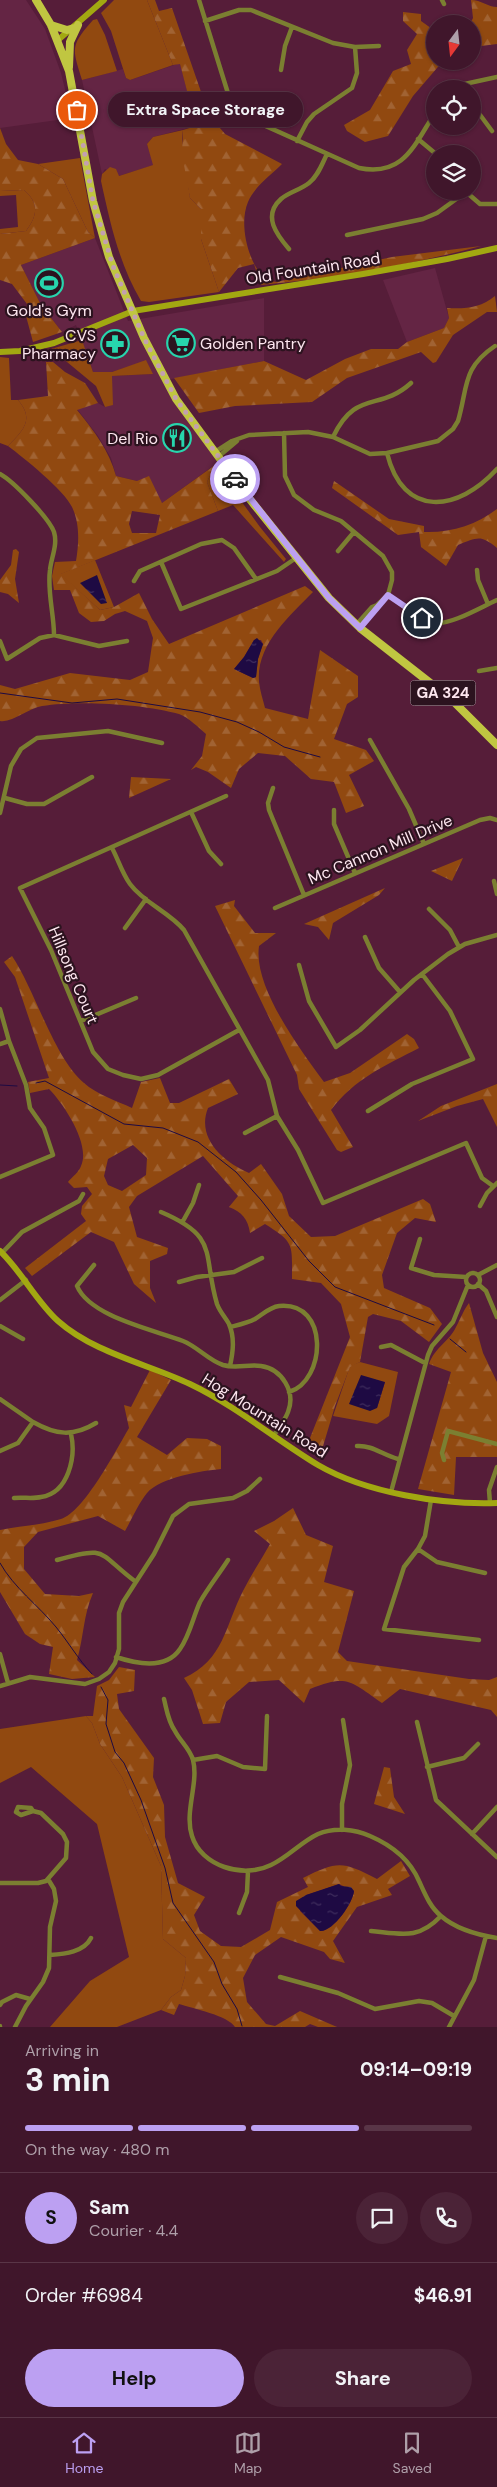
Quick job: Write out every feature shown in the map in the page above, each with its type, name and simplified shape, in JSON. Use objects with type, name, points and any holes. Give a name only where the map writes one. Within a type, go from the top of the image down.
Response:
[{"type":"main road","name":"GA 324","points":[[36,0],[58,40],[69,71],[93,201],[109,257],[176,399],[216,455],[329,598],[358,627],[452,700],[497,745]]},
{"type":"main road","points":[[51,25],[67,30],[76,27]]},
{"type":"main road","points":[[69,71],[69,50],[76,27]]},
{"type":"street","points":[[58,40],[76,27],[104,0]]},
{"type":"street","points":[[198,0],[231,103],[238,112],[248,118],[359,168],[375,171],[392,167],[400,162],[426,127]]},
{"type":"street","points":[[205,21],[240,10],[251,10],[333,43],[355,47],[379,46]]},
{"type":"street","points":[[281,70],[284,46],[292,27]]},
{"type":"street","points":[[297,141],[307,122],[314,114],[352,88],[356,73],[355,47]]},
{"type":"street","points":[[481,81],[497,77]]},
{"type":"street","points":[[481,116],[492,131]]},
{"type":"street","points":[[418,139],[426,146]]},
{"type":"street","points":[[290,250],[277,235],[272,225],[275,206],[282,199],[309,183],[320,170],[327,154]]},
{"type":"street","points":[[347,235],[423,219],[437,213],[454,200]]},
{"type":"street","points":[[475,200],[480,204],[497,204]]},
{"type":"street","name":"Old Fountain Road","points":[[0,352],[20,351],[54,343],[133,311],[352,276],[497,248]]},
{"type":"street","points":[[216,455],[237,440],[249,435],[284,433],[308,432],[333,437],[370,454],[387,453],[433,443],[447,436],[458,421],[472,367],[482,354],[495,346]]},
{"type":"street","points":[[333,437],[344,416],[351,410],[394,396],[411,383]]},
{"type":"street","points":[[284,433],[285,476],[294,495],[303,504],[334,516],[383,556],[389,564],[392,580],[388,595],[358,627]]},
{"type":"street","points":[[387,453],[395,479],[410,493],[426,502],[444,502],[478,488],[497,469]]},
{"type":"street","points":[[0,474],[10,481],[48,522],[54,532],[55,544],[49,582],[54,635]]},
{"type":"street","points":[[338,551],[354,532]]},
{"type":"street","points":[[134,581],[140,571],[201,544],[222,540],[234,548],[256,579]]},
{"type":"street","points":[[161,562],[181,609],[277,571],[296,558]]},
{"type":"street","points":[[477,570],[478,580],[488,604]]},
{"type":"street","points":[[388,595],[422,618],[435,623],[451,621],[497,600]]},
{"type":"street","points":[[0,641],[7,659],[40,638],[54,635],[99,646],[127,642]]},
{"type":"street","points":[[479,671],[497,668]]},
{"type":"street","points":[[0,813],[11,766],[21,749],[37,738],[108,731],[162,743]]},
{"type":"street","points":[[370,740],[409,809],[424,844]]},
{"type":"street","points":[[5,798],[27,804],[44,804],[92,777]]},
{"type":"street","points":[[273,788],[268,810],[304,895]]},
{"type":"street","points":[[226,796],[112,848],[130,884],[146,899],[170,916],[184,930],[268,1080],[277,1116],[298,1150],[323,1203],[466,1143],[482,1178],[495,1184],[480,1206]]},
{"type":"street","points":[[334,810],[334,824],[355,873]]},
{"type":"street","points":[[192,812],[206,846],[221,864]]},
{"type":"street","name":"Mc Cannon Mill Drive","points":[[275,908],[480,820],[490,818],[497,820]]},
{"type":"street","name":"Hillsong Court","points":[[112,848],[20,888],[44,933],[93,1052],[108,1069],[141,1079],[158,1076],[239,1030]]},
{"type":"street","points":[[494,881],[497,894]]},
{"type":"street","points":[[125,928],[146,899]]},
{"type":"street","points":[[430,909],[450,930],[459,947]]},
{"type":"street","points":[[299,965],[309,1001],[336,1047],[360,1030],[422,974],[459,947],[497,935]]},
{"type":"street","points":[[364,937],[380,968],[400,992]]},
{"type":"street","points":[[368,1111],[412,1084],[473,1059],[450,1011],[422,974]]},
{"type":"street","points":[[81,1022],[136,998]]},
{"type":"street","points":[[0,1008],[9,1041],[26,1085],[30,1108],[44,1128],[53,1155],[0,1177]]},
{"type":"street","points":[[0,1044],[9,1041]]},
{"type":"street","points":[[245,1133],[277,1116]]},
{"type":"street","points":[[183,1222],[193,1203],[199,1185]]},
{"type":"street","points":[[1,1252],[22,1232],[78,1201],[83,1194]]},
{"type":"street","points":[[161,1212],[183,1222],[204,1241],[208,1251],[218,1305],[230,1328],[234,1344],[230,1366]]},
{"type":"street","points":[[420,1239],[411,1268],[434,1275],[466,1277],[472,1273],[478,1275],[497,1265]]},
{"type":"street","name":"Hog Mountain Road","points":[[1,1252],[26,1280],[46,1308],[70,1329],[122,1356],[191,1384],[328,1470],[391,1492],[431,1500],[494,1503]]},
{"type":"street","points":[[178,1282],[212,1274],[234,1272],[262,1258]]},
{"type":"street","points":[[94,1266],[77,1286],[89,1303],[143,1329],[183,1341],[216,1362],[230,1366],[267,1367],[279,1375],[289,1392],[288,1413],[274,1435]]},
{"type":"street","points":[[478,1275],[478,1284],[486,1291],[497,1317]]},
{"type":"street","points":[[391,1492],[398,1459],[425,1363],[432,1346],[453,1322],[468,1285],[466,1277]]},
{"type":"street","points":[[0,1300],[26,1280]]},
{"type":"street","points":[[468,1285],[474,1287],[478,1284]]},
{"type":"street","points":[[230,1328],[256,1318],[278,1306],[295,1308],[312,1321],[318,1339],[310,1372],[301,1386],[289,1392]]},
{"type":"street","points":[[0,1326],[23,1338]]},
{"type":"street","points":[[381,1347],[396,1346],[413,1358],[425,1363]]},
{"type":"street","points":[[0,1399],[33,1422],[58,1433],[71,1434],[96,1423]]},
{"type":"street","points":[[0,1451],[18,1443],[33,1422]]},
{"type":"street","points":[[444,1460],[442,1454],[448,1431],[497,1444]]},
{"type":"street","points":[[14,1498],[42,1497],[56,1489],[70,1468],[74,1455],[71,1434]]},
{"type":"street","points":[[357,1446],[368,1445],[388,1456],[398,1459]]},
{"type":"street","points":[[494,1503],[489,1490],[497,1468]]},
{"type":"street","points":[[0,1686],[30,1677],[85,1684],[99,1679],[109,1672],[119,1649],[119,1612],[154,1554],[173,1516],[180,1509],[201,1501],[233,1498],[247,1491],[260,1479]]},
{"type":"street","points":[[431,1500],[425,1536],[404,1567],[384,1629],[479,1640]]},
{"type":"street","points":[[418,1549],[437,1562],[485,1573]]},
{"type":"street","points":[[57,1560],[95,1551],[106,1556],[136,1582]]},
{"type":"street","points":[[116,1657],[144,1664],[156,1663],[180,1650],[200,1602],[228,1560]]},
{"type":"street","points":[[0,1654],[8,1683]]},
{"type":"street","points":[[164,1699],[168,1718],[193,1760],[190,1820],[195,1844],[206,1858],[218,1865],[248,1871],[270,1866],[319,1834],[342,1830],[370,1836],[403,1857],[413,1869],[431,1906],[441,1916],[470,1932],[497,1938]]},
{"type":"street","points":[[193,1760],[217,1756],[243,1767],[265,1769],[267,1716]]},
{"type":"street","points":[[342,1830],[342,1804],[350,1765],[343,1720]]},
{"type":"street","points":[[417,1722],[436,1800],[497,1857]]},
{"type":"street","points":[[427,1767],[464,1758],[478,1744]]},
{"type":"street","points":[[472,1834],[497,1807]]},
{"type":"street","points":[[0,1883],[38,1883],[48,1879],[66,1858],[67,1842],[40,1813],[33,1811]]},
{"type":"street","points":[[239,1913],[247,1892],[248,1871]]},
{"type":"street","points":[[15,2027],[46,1975],[50,1955],[50,1927],[56,1901],[54,1889],[48,1879]]},
{"type":"street","points":[[371,1931],[416,1934],[430,1927],[441,1916]]},
{"type":"street","points":[[449,2027],[474,1980],[486,1936]]},
{"type":"street","points":[[50,1955],[66,1954],[85,1946],[91,1938]]},
{"type":"street","points":[[280,1977],[338,1993],[375,2008],[389,2008],[408,2001],[419,2001],[432,2003],[454,2016]]},
{"type":"street","points":[[0,2005],[16,1995],[30,1999]]},
{"type":"shaded area","points":[[0,0],[26,0],[45,29],[61,73],[72,118],[0,128]]},
{"type":"shaded area","points":[[180,63],[196,126],[153,137],[147,144],[154,165],[119,176],[105,169],[102,174],[82,80],[123,69],[126,78],[130,80]]},
{"type":"shaded area","points":[[95,238],[128,321],[264,298],[264,361],[166,380],[220,461],[162,503],[137,481],[116,476],[111,458],[98,436],[77,409],[98,403],[105,407],[112,376],[152,374],[146,361],[112,372],[93,372],[76,325],[62,332],[41,305],[21,265]]},
{"type":"shaded area","points":[[435,268],[449,318],[444,328],[407,342],[383,280]]},
{"type":"green space","points":[[114,0],[147,0],[173,65],[130,80],[126,78],[111,31],[101,13]]},
{"type":"green space","points":[[147,0],[155,0],[159,11],[172,8],[209,115],[225,134],[282,164],[255,191],[245,210],[246,240],[252,260],[263,277],[276,282],[392,257],[481,246],[372,270],[317,279],[261,285],[254,264],[238,268],[219,292],[201,239],[201,209],[190,198],[182,154],[183,130],[196,126],[180,64],[173,65]]},
{"type":"green space","points":[[471,0],[497,7],[497,44],[481,46],[481,15],[473,15]]},
{"type":"green space","points":[[403,12],[421,14],[421,21],[426,25],[426,70],[435,70],[413,96],[388,136],[365,142],[347,131],[344,125],[370,110],[393,71],[411,64],[407,50],[417,34],[403,21]]},
{"type":"green space","points":[[97,19],[105,35],[117,71],[82,80],[76,61],[75,48],[80,36],[93,20]]},
{"type":"green space","points":[[0,128],[6,144],[18,160],[38,164],[63,179],[88,232],[95,238],[21,265],[41,305],[62,332],[33,342],[26,316],[27,304],[12,284],[0,280],[0,234],[26,231],[33,220],[35,209],[32,200],[24,190],[0,191]]},
{"type":"green space","points":[[183,130],[182,139],[190,198],[201,209],[201,239],[219,292],[149,302],[141,301],[133,287],[116,242],[101,181],[102,174],[110,167],[116,169],[119,176],[153,165],[147,144],[153,137]]},
{"type":"green space","points":[[80,158],[95,238],[88,232],[63,179],[38,164]]},
{"type":"green space","points":[[24,190],[34,204],[35,214],[33,220],[26,231],[0,234],[0,229],[18,227],[16,195],[0,196],[0,191]]},
{"type":"green space","points":[[495,296],[497,312],[487,312],[453,335],[436,362],[433,363],[421,352],[347,378],[312,402],[235,406],[199,413],[174,378],[264,361],[306,380],[345,359],[371,349],[398,349],[407,342],[444,328],[449,318],[447,308],[472,307],[484,303]]},
{"type":"green space","points":[[82,340],[93,372],[112,372],[146,360],[153,374],[112,376],[113,405],[105,407],[96,386],[61,357],[55,354],[39,357],[39,354],[44,351]]},
{"type":"green space","points":[[0,357],[9,358],[11,400],[18,400],[26,413],[25,424],[22,430],[8,446],[0,443]]},
{"type":"green space","points":[[46,362],[53,362],[65,372],[85,383],[98,403],[77,410],[105,449],[116,476],[137,481],[149,476],[162,503],[215,465],[207,482],[218,511],[61,574],[100,610],[114,607],[139,593],[152,619],[169,644],[305,586],[313,592],[285,621],[269,643],[263,655],[260,668],[259,682],[261,692],[265,708],[308,719],[320,650],[358,676],[358,697],[347,704],[334,739],[366,750],[374,761],[349,775],[364,806],[346,813],[334,782],[311,779],[285,756],[258,753],[239,769],[231,788],[208,772],[196,767],[191,770],[202,756],[206,734],[179,714],[130,705],[74,703],[37,707],[10,720],[0,721],[0,685],[15,689],[70,673],[130,680],[148,672],[153,638],[147,621],[125,611],[115,614],[104,621],[91,622],[79,613],[70,590],[54,590],[52,576],[55,562],[76,561],[78,534],[75,513],[68,500],[52,483],[8,446],[25,424],[26,413],[18,400],[48,396]],"holes":[[[132,511],[160,515],[156,533],[132,533],[129,524]],[[254,640],[261,640],[263,644],[258,659],[256,677],[253,678],[234,669]]]},
{"type":"green space","points":[[215,465],[286,559],[284,562],[233,505],[218,511],[207,482]]},
{"type":"green space","points":[[334,481],[389,519],[424,526],[424,532],[444,531],[463,527],[489,515],[497,509],[497,548],[482,539],[458,545],[446,566],[421,547],[419,532],[398,535],[332,488]]},
{"type":"green space","points":[[16,549],[19,552],[15,579],[19,603],[8,594],[0,592],[0,580],[11,565],[13,550]]},
{"type":"green space","points":[[95,560],[114,607],[100,610],[60,574]]},
{"type":"green space","points":[[131,777],[171,779],[129,798]]},
{"type":"green space","points":[[463,858],[452,881],[431,871]]},
{"type":"green space","points":[[385,888],[379,895],[333,923],[329,940],[318,927],[304,924]]},
{"type":"green space","points":[[235,900],[234,906],[255,933],[276,933],[259,946],[259,962],[263,980],[280,1017],[324,1082],[350,1073],[407,1034],[414,1039],[419,1048],[360,1081],[331,1110],[353,1147],[341,1152],[337,1150],[299,1089],[297,1075],[215,906]]},
{"type":"green space","points":[[12,956],[63,1057],[73,1072],[84,1083],[101,1094],[132,1108],[141,1082],[160,1078],[170,1103],[179,1103],[229,1079],[238,1094],[208,1108],[205,1119],[209,1139],[221,1156],[249,1173],[261,1164],[282,1194],[289,1216],[311,1237],[335,1236],[423,1199],[430,1204],[436,1222],[415,1218],[397,1233],[382,1275],[384,1288],[430,1308],[442,1324],[429,1342],[401,1321],[373,1314],[368,1317],[360,1362],[350,1367],[335,1406],[321,1453],[308,1443],[350,1337],[341,1304],[321,1283],[292,1279],[292,1258],[287,1241],[265,1224],[250,1233],[244,1217],[229,1207],[238,1196],[203,1156],[137,1196],[129,1207],[137,1237],[168,1248],[167,1254],[150,1261],[150,1288],[156,1303],[134,1284],[114,1242],[91,1232],[32,1276],[25,1268],[86,1221],[81,1214],[82,1206],[92,1194],[87,1187],[74,1188],[68,1182],[80,1168],[83,1157],[79,1136],[62,1104],[49,1089],[30,1093],[28,1082],[49,1078],[15,977],[4,962]],"holes":[[[133,1145],[147,1158],[146,1175],[122,1191],[108,1185],[104,1176],[108,1159]]]},
{"type":"green space","points":[[497,1084],[497,1127],[483,1099],[457,1106],[418,1121],[441,1106]]},
{"type":"green space","points":[[469,1303],[483,1353],[497,1382],[497,1457],[456,1457],[454,1495],[418,1489],[451,1372],[429,1364],[435,1353],[450,1337]]},
{"type":"green space","points":[[360,1362],[398,1372],[389,1416],[377,1424],[333,1416],[350,1366]],"holes":[[[385,1382],[377,1408],[354,1390]]]},
{"type":"green space","points":[[150,1370],[171,1380],[137,1437],[167,1455],[187,1438],[207,1439],[221,1446],[221,1469],[182,1476],[153,1487],[141,1502],[125,1531],[98,1516],[38,1532],[24,1547],[24,1569],[45,1594],[79,1596],[93,1593],[87,1610],[77,1660],[95,1677],[72,1679],[49,1674],[53,1647],[40,1644],[25,1634],[0,1592],[0,1530],[61,1519],[80,1505],[108,1465],[129,1428],[124,1405],[131,1407]]},
{"type":"green space","points":[[293,1508],[306,1535],[333,1546],[324,1582],[354,1591],[338,1652],[347,1661],[469,1679],[489,1680],[497,1677],[497,1717],[491,1710],[400,1689],[382,1703],[363,1689],[341,1681],[323,1684],[310,1689],[304,1703],[279,1680],[249,1682],[226,1702],[220,1723],[203,1724],[192,1690],[184,1678],[197,1671],[216,1652],[249,1579],[270,1544],[254,1531],[274,1521]]},
{"type":"green space","points":[[119,1667],[135,1670],[134,1691],[117,1694],[119,1709],[154,1758],[153,1777],[164,1805],[165,1837],[178,1883],[205,1897],[194,1915],[200,1931],[221,1946],[241,1947],[270,1930],[277,1902],[308,1887],[303,1878],[315,1872],[340,1865],[356,1869],[377,1879],[401,1861],[410,1876],[388,1889],[392,1895],[357,1907],[333,1941],[345,1963],[330,1959],[324,1952],[281,1937],[255,1955],[243,1978],[247,2002],[266,2024],[275,2026],[300,2011],[337,2027],[318,2027],[310,2024],[305,2027],[235,2027],[226,2019],[179,2004],[174,2015],[161,2010],[171,1997],[181,1990],[185,1976],[186,1958],[163,1939],[161,1866],[122,1777],[100,1744],[92,1723],[86,1716],[93,1716],[97,1686],[109,1680]],"holes":[[[339,1884],[354,1891],[342,1916],[325,1930],[320,1931],[300,1911],[306,1895]]]},
{"type":"green space","points":[[86,1716],[92,1723],[100,1744],[122,1777],[161,1866],[163,1939],[186,1958],[185,1976],[181,1990],[171,1997],[161,2010],[117,2027],[50,2027],[90,1981],[129,1957],[97,1824],[31,1767],[0,1783],[0,1729]]},
{"type":"green space","points":[[384,1767],[390,1768],[394,1797],[405,1814],[374,1804]]},
{"type":"water","points":[[97,575],[107,603],[101,604],[80,583]]},
{"type":"water","points":[[257,638],[263,644],[258,659],[256,677],[253,678],[234,669]]},
{"type":"water","points":[[361,1375],[385,1382],[377,1408],[370,1411],[349,1404]]},
{"type":"water","points":[[339,1884],[351,1887],[354,1891],[353,1896],[342,1916],[331,1927],[320,1931],[296,1906],[296,1901],[306,1895]]},
{"type":"waterway","points":[[0,693],[72,703],[117,699],[200,712],[237,722],[259,732],[284,747],[320,757]]},
{"type":"waterway","points":[[36,1083],[45,1081],[124,1124],[163,1128],[198,1142],[236,1172],[261,1200],[309,1261],[335,1287],[434,1325]]},
{"type":"waterway","points":[[0,1085],[17,1086]]},
{"type":"waterway","points":[[450,1339],[466,1352]]},
{"type":"waterway","points":[[0,1563],[12,1580],[56,1627],[92,1674]]},
{"type":"waterway","points":[[101,1687],[108,1700],[106,1724],[115,1752],[124,1763],[141,1800],[165,1868],[173,1903],[214,1962],[222,1984],[237,2009],[242,2026]]},
{"type":"way so far","points":[[77,110],[93,201],[109,257],[144,338],[176,399],[235,479]]},
{"type":"place","name":"Extra Space Storage","points":[[77,110]]},
{"type":"place","name":"Gold's Gym","points":[[49,283]]},
{"type":"place","name":"Golden Pantry","points":[[181,343]]},
{"type":"place","name":"CVS Pharmacy","points":[[115,344]]},
{"type":"place","name":"Del Rio","points":[[177,438]]},
{"type":"route","points":[[235,479],[329,598],[360,628],[375,611],[377,605],[388,595],[422,618]]}]
